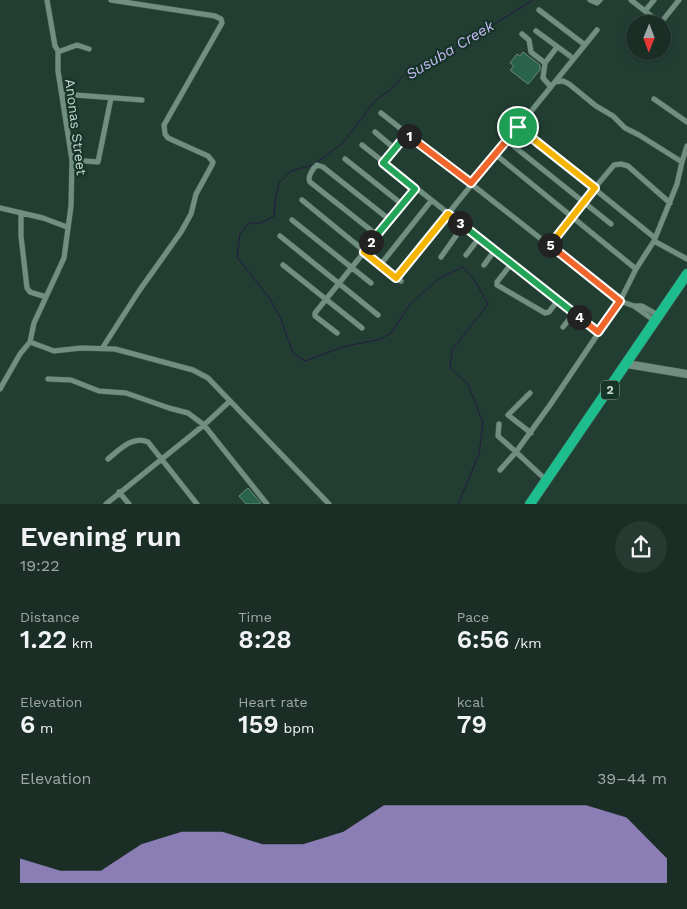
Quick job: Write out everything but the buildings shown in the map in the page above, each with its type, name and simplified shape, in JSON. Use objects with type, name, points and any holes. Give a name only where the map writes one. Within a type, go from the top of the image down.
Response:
[{"type":"highway","name":"2","points":[[532,504],[546,480],[687,274]]},
{"type":"street","name":"Anonas Street","points":[[30,342],[34,323],[64,258],[72,190],[72,160],[57,64],[58,52],[55,46],[47,0]]},
{"type":"street","points":[[103,347],[139,291],[181,232],[191,214],[196,194],[212,165],[208,156],[168,138],[164,134],[164,125],[222,24],[220,19],[215,16],[111,0]]},
{"type":"street","points":[[590,0],[597,3],[600,0]]},
{"type":"street","points":[[631,0],[657,21],[663,20],[679,0]]},
{"type":"street","points":[[645,11],[654,0]]},
{"type":"street","points":[[539,10],[585,45]]},
{"type":"street","points":[[302,200],[399,280],[471,183],[597,30]]},
{"type":"street","points":[[536,31],[570,56]]},
{"type":"street","points":[[522,34],[529,40],[531,52],[544,63]]},
{"type":"street","points":[[58,52],[77,45],[89,48]]},
{"type":"street","points":[[553,84],[544,78],[544,63],[557,47]]},
{"type":"street","points":[[553,84],[562,81],[569,84],[596,106],[613,116],[625,128],[639,134],[682,162]]},
{"type":"street","points":[[62,94],[142,100]]},
{"type":"street","points":[[72,160],[98,162],[111,98]]},
{"type":"street","points":[[654,99],[687,122]]},
{"type":"street","points":[[381,113],[620,301],[634,306],[642,306],[657,318]]},
{"type":"street","points":[[518,127],[595,188],[655,239],[687,259]]},
{"type":"street","points":[[375,132],[395,149]]},
{"type":"street","points":[[383,163],[407,134]]},
{"type":"street","points":[[506,140],[610,224]]},
{"type":"street","points":[[362,145],[415,189],[598,332]]},
{"type":"street","points":[[500,470],[531,433],[620,301],[636,269],[655,239],[677,184],[687,146]]},
{"type":"street","points":[[495,154],[636,269]]},
{"type":"street","points":[[345,159],[403,204]]},
{"type":"street","points":[[550,245],[612,166],[625,165],[670,202]]},
{"type":"street","points":[[377,235],[310,182],[309,177],[315,166],[323,166],[390,220]]},
{"type":"street","points":[[337,333],[315,316],[315,313],[415,189]]},
{"type":"street","points":[[381,264],[431,201]]},
{"type":"street","points":[[0,208],[22,212],[67,226]]},
{"type":"street","points":[[22,212],[21,236],[26,288],[30,292],[46,297]]},
{"type":"street","points":[[292,220],[371,283]]},
{"type":"street","points":[[441,256],[463,226]]},
{"type":"street","points":[[280,236],[378,315]]},
{"type":"street","points":[[466,254],[479,238]]},
{"type":"street","points":[[484,265],[495,250]]},
{"type":"street","points":[[512,263],[497,282],[497,285],[545,313],[549,312],[558,300]]},
{"type":"street","points":[[283,265],[362,328]]},
{"type":"street","points":[[563,327],[574,313]]},
{"type":"street","points":[[0,389],[20,354],[30,342],[54,351],[103,347],[115,349],[193,370],[208,378],[328,504]]},
{"type":"street","points":[[627,364],[687,374]]},
{"type":"street","points":[[48,379],[72,380],[99,391],[126,393],[188,413],[204,425],[267,504]]},
{"type":"street","points":[[530,393],[508,415],[531,433]]},
{"type":"street","points":[[106,504],[204,425],[230,401]]},
{"type":"street","points":[[499,424],[498,436],[546,480]]},
{"type":"street","points":[[108,459],[132,441],[148,442],[197,504]]},
{"type":"street","points":[[119,492],[129,504]]},
{"type":"waterway","name":"Susuba Creek","points":[[458,504],[479,454],[483,423],[468,384],[450,368],[452,350],[488,304],[475,281],[463,267],[440,278],[410,304],[392,332],[381,339],[343,347],[305,361],[293,353],[280,317],[270,299],[237,257],[240,234],[249,223],[261,223],[274,216],[279,183],[291,171],[313,165],[342,144],[375,101],[411,70],[432,63],[533,0]]},
{"type":"route","points":[[518,127],[595,188],[550,245],[620,301],[598,332],[448,214],[396,278],[364,252],[415,189],[383,163],[407,134],[471,183],[518,127]]}]
